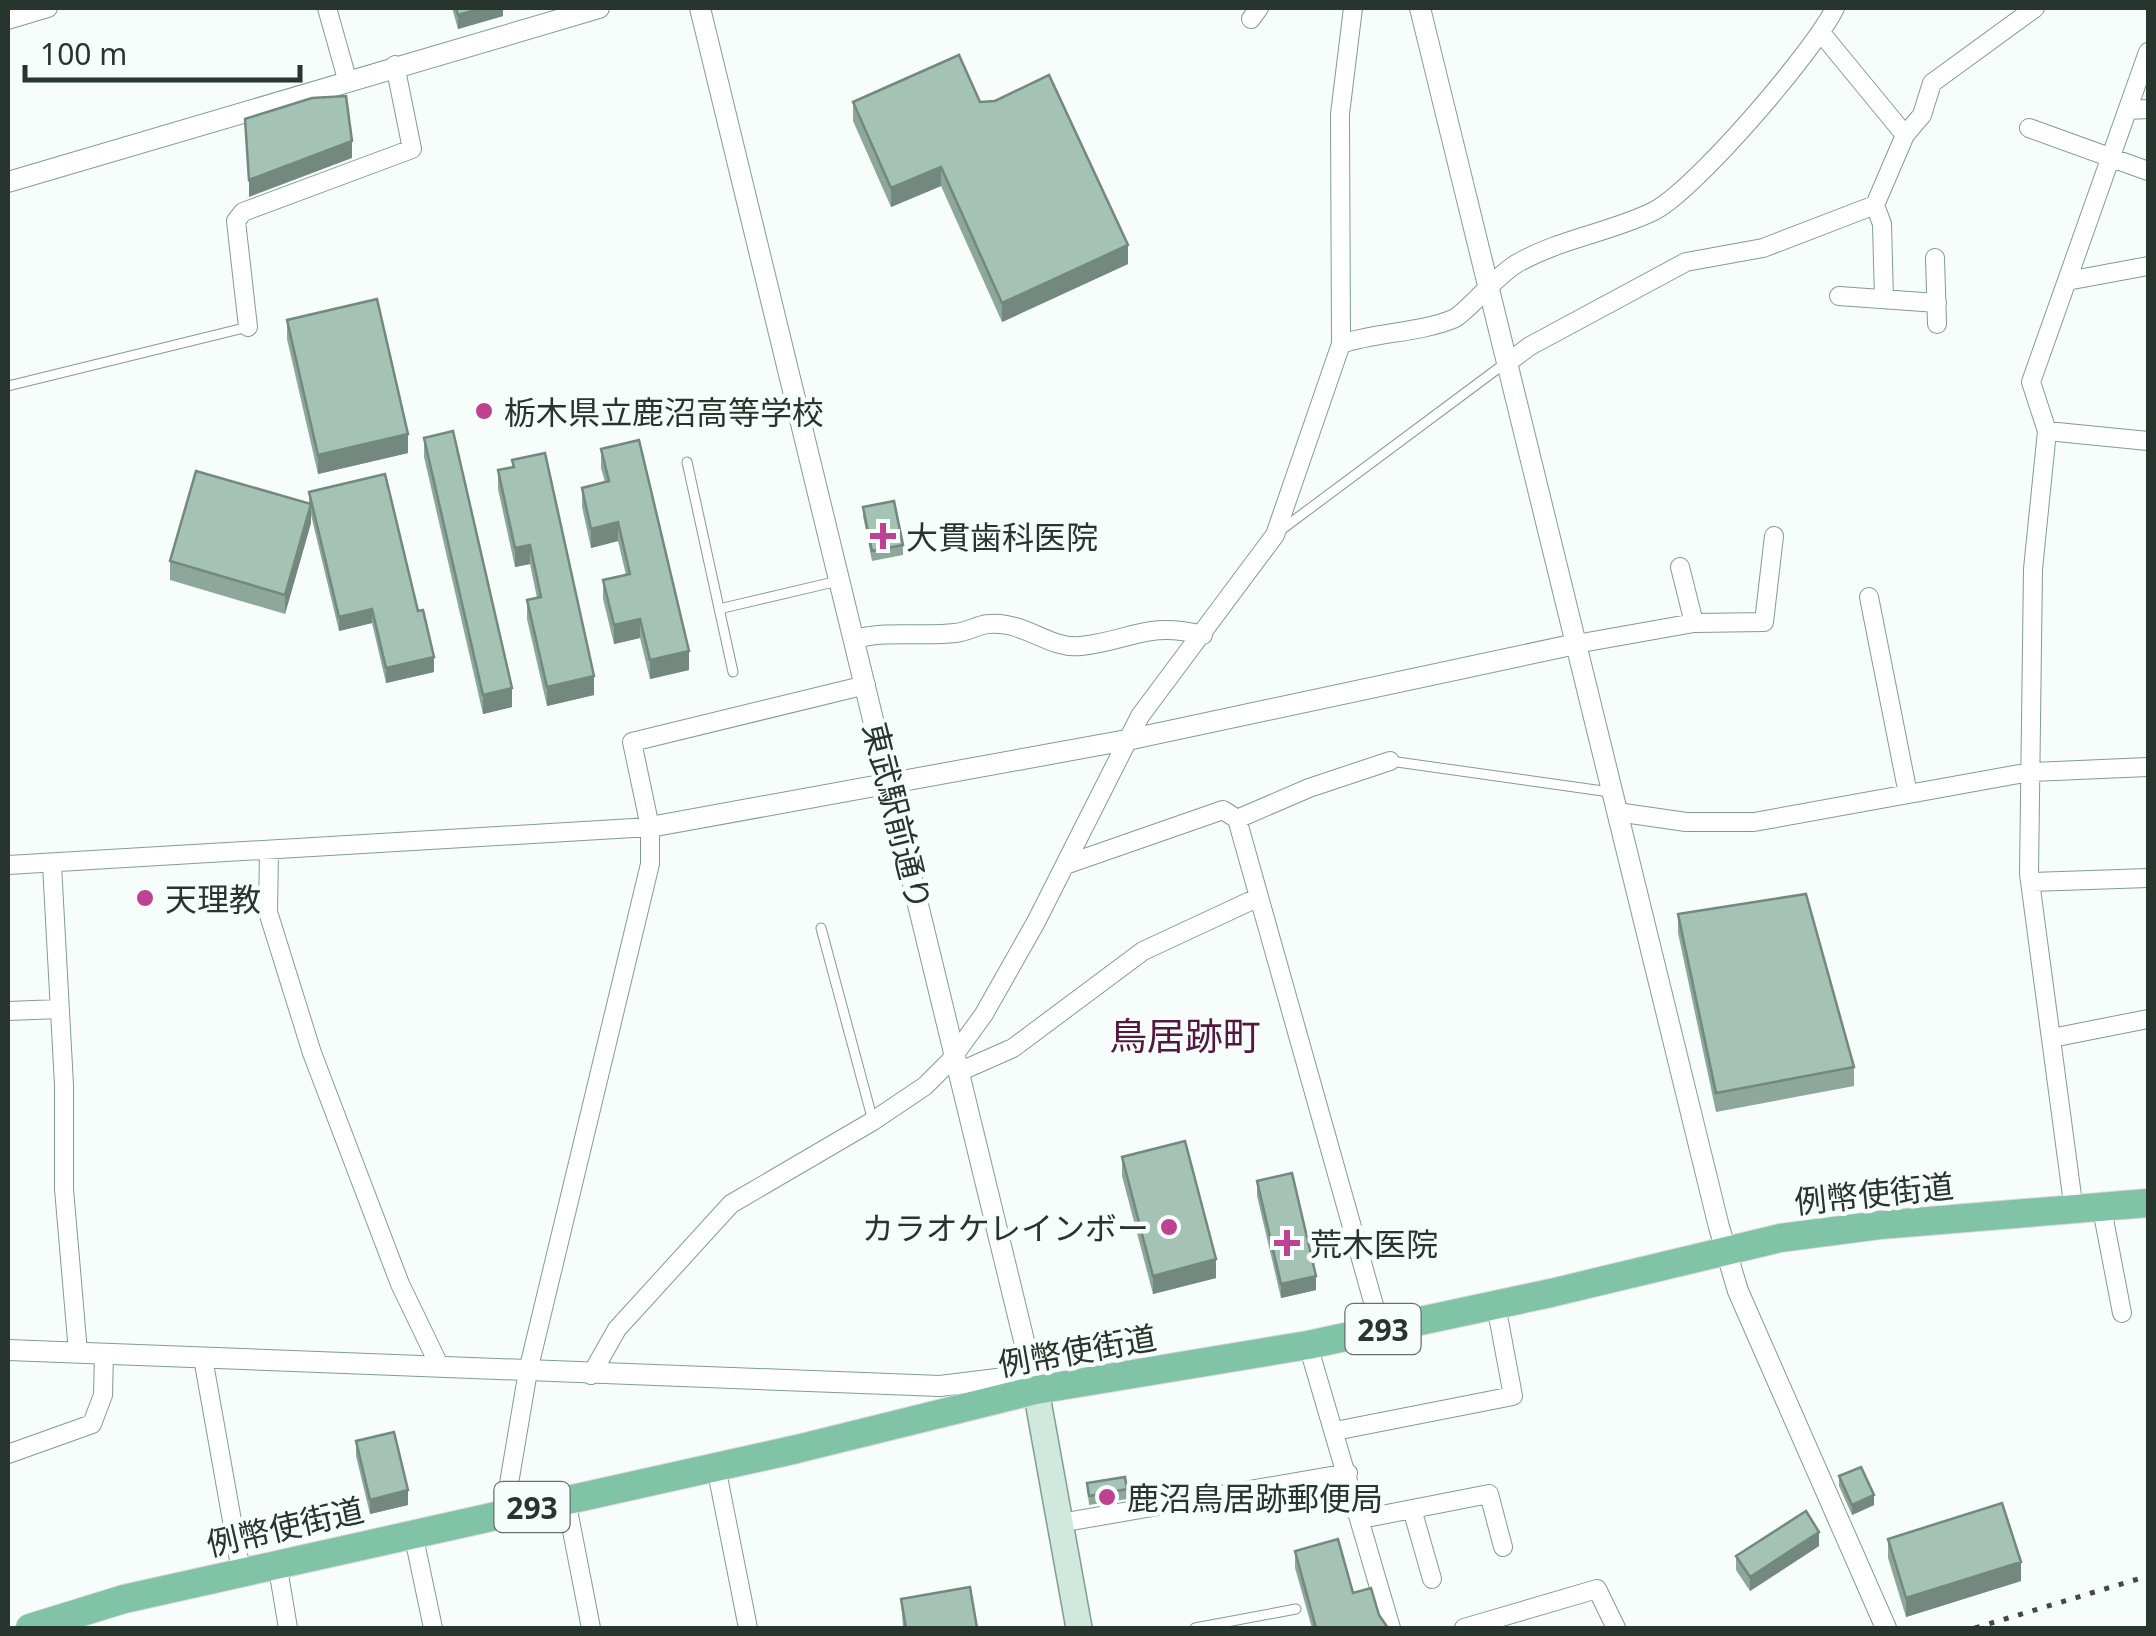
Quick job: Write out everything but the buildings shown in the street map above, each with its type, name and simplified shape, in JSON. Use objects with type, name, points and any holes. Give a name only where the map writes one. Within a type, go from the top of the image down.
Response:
[{"type":"highway","name":"例幣使街道","points":[[30,1628],[95,1606],[716,1467],[1036,1390],[1381,1330],[1726,1250],[1848,1228],[2148,1203]]},
{"type":"main road","name":"東武駅前通り","points":[[1036,1390],[1079,1628]]},
{"type":"street","points":[[327,8],[347,79]]},
{"type":"street","points":[[8,182],[347,79],[599,8]]},
{"type":"street","name":"東武駅前通り","points":[[700,8],[1036,1390]]},
{"type":"street","points":[[958,1061],[1065,865],[1140,716],[1275,535],[1341,344],[1340,114],[1353,8]]},
{"type":"street","points":[[1420,8],[1726,1250],[1738,1291],[1886,1628]]},
{"type":"street","points":[[1341,344],[1456,318],[1488,283],[1558,243],[1654,211],[1687,184],[1822,34],[1834,8]]},
{"type":"street","points":[[1507,362],[1686,262],[1762,248],[1874,206],[1906,135],[1922,115],[1932,83],[2011,13],[2035,8]]},
{"type":"street","points":[[8,20],[38,9]]},
{"type":"street","points":[[1822,34],[1906,135]]},
{"type":"street","points":[[2122,1313],[2088,1210],[2052,1038],[2030,882],[2033,569],[2047,431],[2031,382],[2148,53]]},
{"type":"street","points":[[248,327],[236,221],[242,212],[412,149],[395,65]]},
{"type":"street","points":[[2128,110],[2148,109]]},
{"type":"street","points":[[2029,128],[2148,171]]},
{"type":"street","points":[[1874,206],[1882,224],[1884,299]]},
{"type":"street","points":[[1935,258],[1937,324]]},
{"type":"street","points":[[2067,281],[2148,266]]},
{"type":"street","points":[[1839,296],[1936,303]]},
{"type":"street","points":[[2047,431],[2148,442]]},
{"type":"street","points":[[8,865],[650,828],[891,787],[1576,644],[1694,623],[1764,622],[1774,536]]},
{"type":"street","points":[[1680,567],[1694,623]]},
{"type":"street","points":[[1870,597],[1908,794]]},
{"type":"street","points":[[854,639],[876,633],[960,633],[975,624],[1009,625],[1055,643],[1078,647],[1167,626],[1203,634]]},
{"type":"street","points":[[504,1513],[528,1370],[623,990],[650,864],[650,828],[632,742],[866,685]]},
{"type":"street","points":[[1237,819],[1309,788],[1390,761]]},
{"type":"street","points":[[1614,802],[1686,822],[1754,822],[2030,772],[2148,767]]},
{"type":"street","points":[[1065,865],[1222,810],[1237,819],[1381,1330]]},
{"type":"street","points":[[269,852],[268,912],[312,1053],[400,1284],[440,1367]]},
{"type":"street","points":[[52,864],[64,1189],[78,1352]]},
{"type":"street","points":[[2030,882],[2148,878]]},
{"type":"street","points":[[592,1375],[617,1329],[732,1204],[874,1121],[958,1061],[1013,1048],[1143,951],[1259,897]]},
{"type":"street","points":[[8,1011],[59,1009]]},
{"type":"street","points":[[2052,1038],[2148,1019]]},
{"type":"street","points":[[1335,1431],[1513,1396],[1496,1305]]},
{"type":"street","points":[[1308,1344],[1391,1628]]},
{"type":"street","points":[[8,1350],[940,1386],[1005,1378],[1036,1390]]},
{"type":"street","points":[[8,1454],[92,1424],[104,1395],[104,1353]]},
{"type":"street","points":[[203,1358],[241,1572]]},
{"type":"street","points":[[716,1467],[748,1628]]},
{"type":"street","points":[[1060,1523],[1348,1473]]},
{"type":"street","points":[[1361,1519],[1488,1494],[1503,1547]]},
{"type":"street","points":[[566,1500],[591,1628]]},
{"type":"street","points":[[1412,1509],[1432,1579]]},
{"type":"street","points":[[412,1533],[433,1628]]},
{"type":"street","points":[[277,1563],[288,1628]]},
{"type":"street","points":[[1464,1628],[1597,1588],[1616,1628]]},
{"type":"lane","points":[[8,386],[248,327]]},
{"type":"lane","points":[[1275,535],[1458,403],[1483,376],[1507,362]]},
{"type":"lane","points":[[688,462],[733,672]]},
{"type":"lane","points":[[719,609],[840,580]]},
{"type":"lane","points":[[1390,761],[1614,802]]},
{"type":"lane","points":[[821,928],[874,1121]]},
{"type":"lane","points":[[1195,1628],[1296,1609]]},
{"type":"railway","points":[[1975,1628],[2148,1576]]},
{"type":"place","name":"栃木県立鹿沼高等学校","points":[[484,411]]},
{"type":"place","name":"大貫歯科医院","points":[[883,536]]},
{"type":"place","name":"天理教","points":[[145,898]]},
{"type":"place","name":"カラオケレインボー","points":[[1169,1227]]},
{"type":"place","name":"荒木医院","points":[[1287,1243]]},
{"type":"place","name":"鹿沼鳥居跡郵便局","points":[[1107,1497]]},
{"type":"district","name":"鳥居跡町","points":[[1185,1035]]}]
